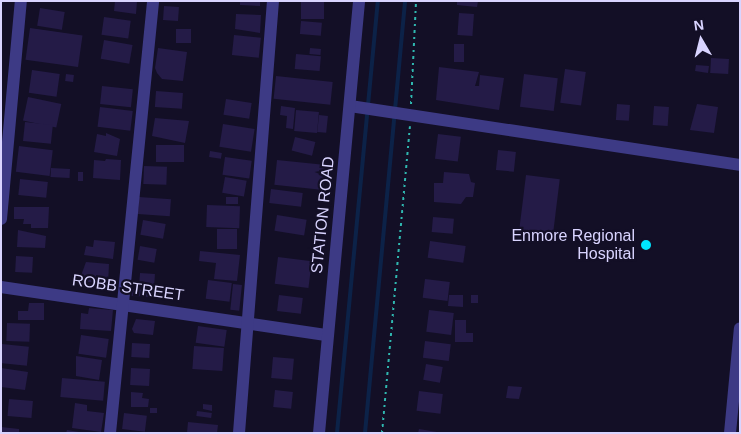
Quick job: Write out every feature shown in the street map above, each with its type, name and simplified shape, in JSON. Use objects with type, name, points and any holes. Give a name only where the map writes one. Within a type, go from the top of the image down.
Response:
[{"type":"street","points":[[1,219],[21,1]]},
{"type":"street","points":[[110,433],[153,1]]},
{"type":"street","points":[[239,433],[250,321],[273,1]]},
{"type":"street","name":"STATION ROAD","points":[[319,433],[359,1]]},
{"type":"street","points":[[350,106],[740,165]]},
{"type":"street","name":"ROBB STREET","points":[[1,287],[250,321],[327,335]]},
{"type":"street","points":[[730,433],[740,328]]},
{"type":"path","points":[[382,433],[411,115],[416,1]]},
{"type":"building","points":[[115,1],[137,1],[136,14],[114,11]]},
{"type":"building","points":[[240,1],[260,1],[260,6],[240,5]]},
{"type":"building","points":[[301,1],[324,1],[324,19],[301,19]]},
{"type":"building","points":[[457,1],[478,1],[477,7],[457,5]]},
{"type":"building","points":[[164,6],[179,7],[178,21],[163,20]]},
{"type":"building","points":[[40,8],[65,12],[62,30],[37,26]]},
{"type":"building","points":[[459,13],[474,14],[472,36],[457,35]]},
{"type":"building","points":[[236,14],[261,15],[260,33],[235,29]]},
{"type":"building","points":[[104,17],[131,21],[128,39],[101,35]]},
{"type":"building","points":[[301,21],[322,23],[321,36],[300,34]]},
{"type":"building","points":[[30,28],[82,35],[78,67],[26,60]]},
{"type":"building","points":[[176,29],[191,29],[191,43],[176,43]]},
{"type":"building","points":[[234,35],[261,38],[259,58],[232,55]]},
{"type":"building","points":[[104,40],[133,45],[129,64],[101,59]]},
{"type":"building","points":[[454,44],[464,44],[464,62],[454,62]]},
{"type":"building","points":[[158,48],[187,52],[183,81],[162,79],[157,73],[155,68]]},
{"type":"building","points":[[310,48],[321,49],[320,55],[309,54]]},
{"type":"building","points":[[296,54],[321,56],[320,71],[295,69]]},
{"type":"building","points":[[711,58],[729,59],[728,74],[710,73]]},
{"type":"building","points":[[696,65],[709,66],[708,73],[695,71]]},
{"type":"building","points":[[439,67],[479,72],[475,86],[479,86],[480,75],[504,78],[499,110],[436,100]]},
{"type":"building","points":[[565,69],[586,72],[581,106],[560,103]]},
{"type":"building","points":[[32,70],[60,74],[57,97],[29,93]]},
{"type":"building","points":[[66,74],[74,75],[73,82],[65,81]]},
{"type":"building","points":[[524,74],[558,78],[554,111],[520,107]]},
{"type":"building","points":[[276,76],[333,82],[330,105],[274,99]]},
{"type":"building","points":[[102,86],[133,89],[131,107],[100,104]]},
{"type":"building","points":[[156,91],[183,93],[182,109],[155,107]]},
{"type":"building","points":[[28,97],[61,104],[56,128],[23,120]]},
{"type":"building","points":[[226,99],[252,103],[249,119],[223,115]]},
{"type":"building","points":[[617,104],[630,105],[629,121],[616,120]]},
{"type":"building","points":[[697,104],[718,107],[714,133],[690,130]]},
{"type":"building","points":[[281,106],[295,108],[293,129],[286,128],[287,116],[280,115]]},
{"type":"building","points":[[654,106],[669,107],[668,126],[653,125]]},
{"type":"building","points":[[100,107],[133,111],[130,131],[98,127]]},
{"type":"building","points":[[296,110],[319,112],[317,133],[294,131]]},
{"type":"building","points":[[319,115],[328,116],[326,133],[317,132]]},
{"type":"building","points":[[155,118],[189,121],[185,143],[152,136]]},
{"type":"building","points":[[25,122],[53,125],[51,144],[23,141]]},
{"type":"building","points":[[223,124],[255,129],[251,152],[219,147]]},
{"type":"building","points":[[106,133],[120,139],[117,156],[94,152],[97,134],[106,136]]},
{"type":"building","points":[[438,134],[461,137],[458,162],[435,159]]},
{"type":"building","points":[[295,137],[315,142],[312,156],[292,151]]},
{"type":"building","points":[[156,145],[184,145],[184,162],[156,162]]},
{"type":"building","points":[[19,146],[53,150],[50,176],[16,172]]},
{"type":"building","points":[[498,150],[516,152],[514,172],[496,170]]},
{"type":"building","points":[[210,151],[222,153],[221,159],[209,157]]},
{"type":"building","points":[[225,157],[252,161],[249,179],[222,175]]},
{"type":"building","points":[[106,159],[121,160],[120,180],[93,178],[94,160],[105,161]]},
{"type":"building","points":[[277,160],[326,165],[323,190],[274,185]]},
{"type":"building","points":[[144,166],[167,167],[166,185],[143,184]]},
{"type":"building","points":[[51,168],[70,169],[70,178],[51,177]]},
{"type":"building","points":[[78,172],[83,172],[83,181],[78,181]]},
{"type":"building","points":[[444,172],[469,174],[471,182],[475,183],[473,197],[466,197],[461,204],[434,202],[434,183],[443,183]]},
{"type":"building","points":[[526,175],[560,179],[553,237],[519,233]]},
{"type":"building","points":[[225,177],[247,181],[244,197],[222,193]]},
{"type":"building","points":[[20,179],[48,182],[46,198],[18,195]]},
{"type":"building","points":[[271,189],[303,193],[301,207],[269,203]]},
{"type":"building","points":[[139,197],[171,199],[170,216],[138,214]]},
{"type":"building","points":[[226,197],[238,197],[238,204],[226,204]]},
{"type":"building","points":[[207,205],[240,206],[239,228],[206,227]]},
{"type":"building","points":[[14,207],[49,207],[48,228],[31,228],[31,224],[23,224],[24,219],[14,219]]},
{"type":"building","points":[[277,215],[307,220],[304,235],[274,231]]},
{"type":"building","points":[[433,217],[454,219],[453,234],[432,232]]},
{"type":"building","points":[[143,220],[166,224],[163,239],[140,235]]},
{"type":"building","points":[[217,229],[237,229],[237,249],[217,249]]},
{"type":"building","points":[[18,230],[46,236],[45,248],[17,247]]},
{"type":"building","points":[[94,240],[115,242],[113,259],[84,255],[86,246],[93,247]]},
{"type":"building","points":[[430,241],[466,246],[463,263],[428,258]]},
{"type":"building","points":[[140,246],[157,249],[154,263],[138,260]]},
{"type":"building","points":[[200,251],[240,255],[237,281],[214,279],[216,263],[199,261]]},
{"type":"building","points":[[16,256],[33,257],[32,273],[15,272]]},
{"type":"building","points":[[278,257],[312,261],[308,288],[275,284]]},
{"type":"building","points":[[86,262],[109,264],[108,284],[79,281]]},
{"type":"building","points":[[140,273],[155,274],[154,288],[139,287]]},
{"type":"building","points":[[425,279],[450,282],[447,301],[423,298]]},
{"type":"building","points":[[208,280],[232,283],[230,302],[206,299]]},
{"type":"building","points":[[233,284],[242,285],[239,311],[230,310]]},
{"type":"building","points":[[132,289],[151,290],[151,297],[132,296]]},
{"type":"building","points":[[279,295],[303,298],[301,314],[277,311]]},
{"type":"building","points":[[449,295],[463,295],[463,307],[448,306]]},
{"type":"building","points":[[471,295],[478,295],[478,303],[471,303]]},
{"type":"building","points":[[29,303],[44,303],[44,320],[18,320],[18,311],[28,311]]},
{"type":"building","points":[[89,308],[113,310],[111,331],[80,329],[81,313],[88,314]]},
{"type":"building","points":[[429,310],[454,313],[451,335],[426,332]]},
{"type":"building","points":[[136,319],[155,321],[153,335],[134,333],[132,329]]},
{"type":"building","points":[[455,320],[466,320],[466,333],[473,333],[473,342],[455,342]]},
{"type":"building","points":[[7,323],[30,324],[29,342],[6,341]]},
{"type":"building","points":[[198,326],[227,330],[224,347],[196,343]]},
{"type":"building","points":[[81,335],[109,339],[106,358],[78,354]]},
{"type":"building","points":[[425,341],[451,344],[449,361],[423,358]]},
{"type":"building","points":[[132,343],[150,344],[149,358],[131,357]]},
{"type":"building","points":[[2,344],[29,347],[27,366],[1,363]]},
{"type":"building","points":[[194,346],[224,348],[222,371],[192,369]]},
{"type":"building","points":[[76,356],[102,360],[99,380],[76,376]]},
{"type":"building","points":[[273,357],[294,359],[292,380],[271,378]]},
{"type":"building","points":[[426,364],[443,367],[440,383],[423,380]]},
{"type":"building","points":[[1,368],[28,372],[25,390],[1,387]]},
{"type":"building","points":[[131,368],[150,369],[149,386],[130,385]]},
{"type":"building","points":[[62,378],[105,382],[103,401],[60,397]]},
{"type":"building","points":[[508,386],[522,387],[519,399],[506,398]]},
{"type":"building","points":[[275,390],[293,392],[291,409],[273,407]]},
{"type":"building","points":[[419,391],[443,394],[440,414],[417,411]]},
{"type":"building","points":[[131,392],[143,393],[142,398],[149,399],[148,407],[131,407]]},
{"type":"building","points":[[9,399],[33,401],[31,418],[8,416]]},
{"type":"building","points":[[75,403],[87,405],[87,411],[104,413],[101,432],[72,428]]},
{"type":"building","points":[[203,404],[212,405],[212,411],[203,409]]},
{"type":"building","points":[[150,408],[157,408],[157,413],[150,413]]},
{"type":"building","points":[[197,411],[212,413],[211,418],[196,416]]},
{"type":"building","points":[[124,413],[147,416],[145,432],[122,429]]},
{"type":"building","points":[[188,422],[218,425],[217,433],[187,433]]},
{"type":"building","points":[[1,427],[19,429],[19,433],[1,433]]},
{"type":"building","points":[[419,429],[437,432],[437,433],[418,433]]},
{"type":"building","points":[[67,430],[79,432],[79,433],[66,433]]},
{"type":"waterway","points":[[337,433],[378,1]]},
{"type":"waterway","points":[[365,433],[405,1]]},
{"type":"place","name":"Enmore Regional Hospital","points":[[646,245]]}]
